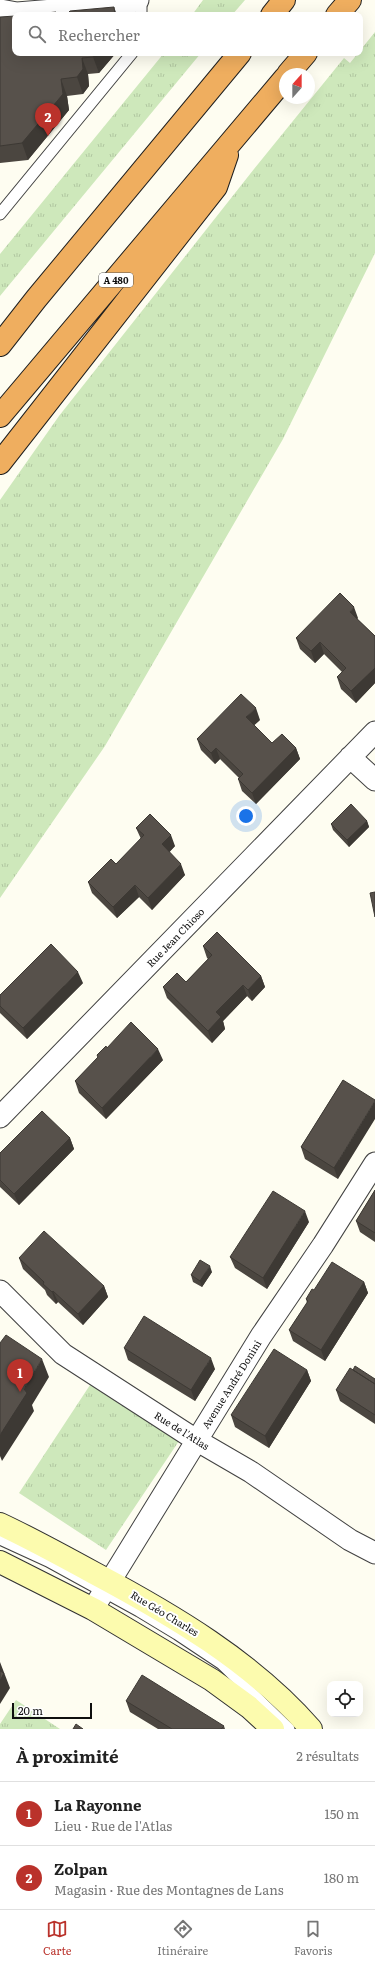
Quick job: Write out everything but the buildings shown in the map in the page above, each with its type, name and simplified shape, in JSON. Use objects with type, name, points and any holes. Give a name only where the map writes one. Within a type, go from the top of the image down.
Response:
[{"type":"highway","points":[[274,12],[284,0]]},
{"type":"highway","points":[[340,12],[350,0]]},
{"type":"highway","points":[[0,345],[36,299],[238,56]]},
{"type":"highway","points":[[293,68],[303,56]]},
{"type":"highway","name":"A 480","points":[[0,416],[279,85]]},
{"type":"highway","points":[[0,463],[216,187],[231,143]]},
{"type":"highway","points":[[0,326],[36,299]]},
{"type":"street","points":[[29,12],[126,4],[139,0]]},
{"type":"street","points":[[0,10],[12,12]]},
{"type":"street","name":"Rue Jean Chioso","points":[[0,1117],[375,732]]},
{"type":"street","points":[[350,757],[375,780]]},
{"type":"street","name":"Avenue André Donini","points":[[102,1594],[261,1336],[323,1245],[375,1163]]},
{"type":"street","name":"Rue de l'Atlas","points":[[0,1291],[63,1354],[196,1440],[251,1472],[350,1540],[375,1553]]},
{"type":"street","name":"Rue Géo Charles","points":[[0,1524],[102,1594],[249,1707],[273,1729]]},
{"type":"street","name":"Rue Géo Charles","points":[[0,1562],[102,1594],[190,1627],[233,1658],[295,1711],[311,1729]]},
{"type":"lane","points":[[139,0],[141,12]]},
{"type":"lane","points":[[0,214],[130,56]]},
{"type":"lane","points":[[0,1539],[48,1561],[102,1594],[177,1634],[222,1664],[289,1729]]},
{"type":"green space","points":[[203,0],[245,0],[235,12],[194,12]]},
{"type":"green space","points":[[375,32],[375,253],[283,439],[105,746],[0,898],[0,500],[59,416],[254,169],[307,104],[315,104],[315,94],[344,58],[350,63],[356,56],[363,56],[363,47]]},
{"type":"green space","points":[[162,56],[199,56],[0,296],[0,254]]},
{"type":"green space","points":[[90,1385],[179,1441],[106,1550],[19,1493]]},
{"type":"green space","points":[[16,1700],[60,1729],[0,1729],[0,1724]]},
{"type":"place","name":"Zolpan","points":[[48,136]]},
{"type":"place","name":"La Rayonne","points":[[20,1392]]}]
